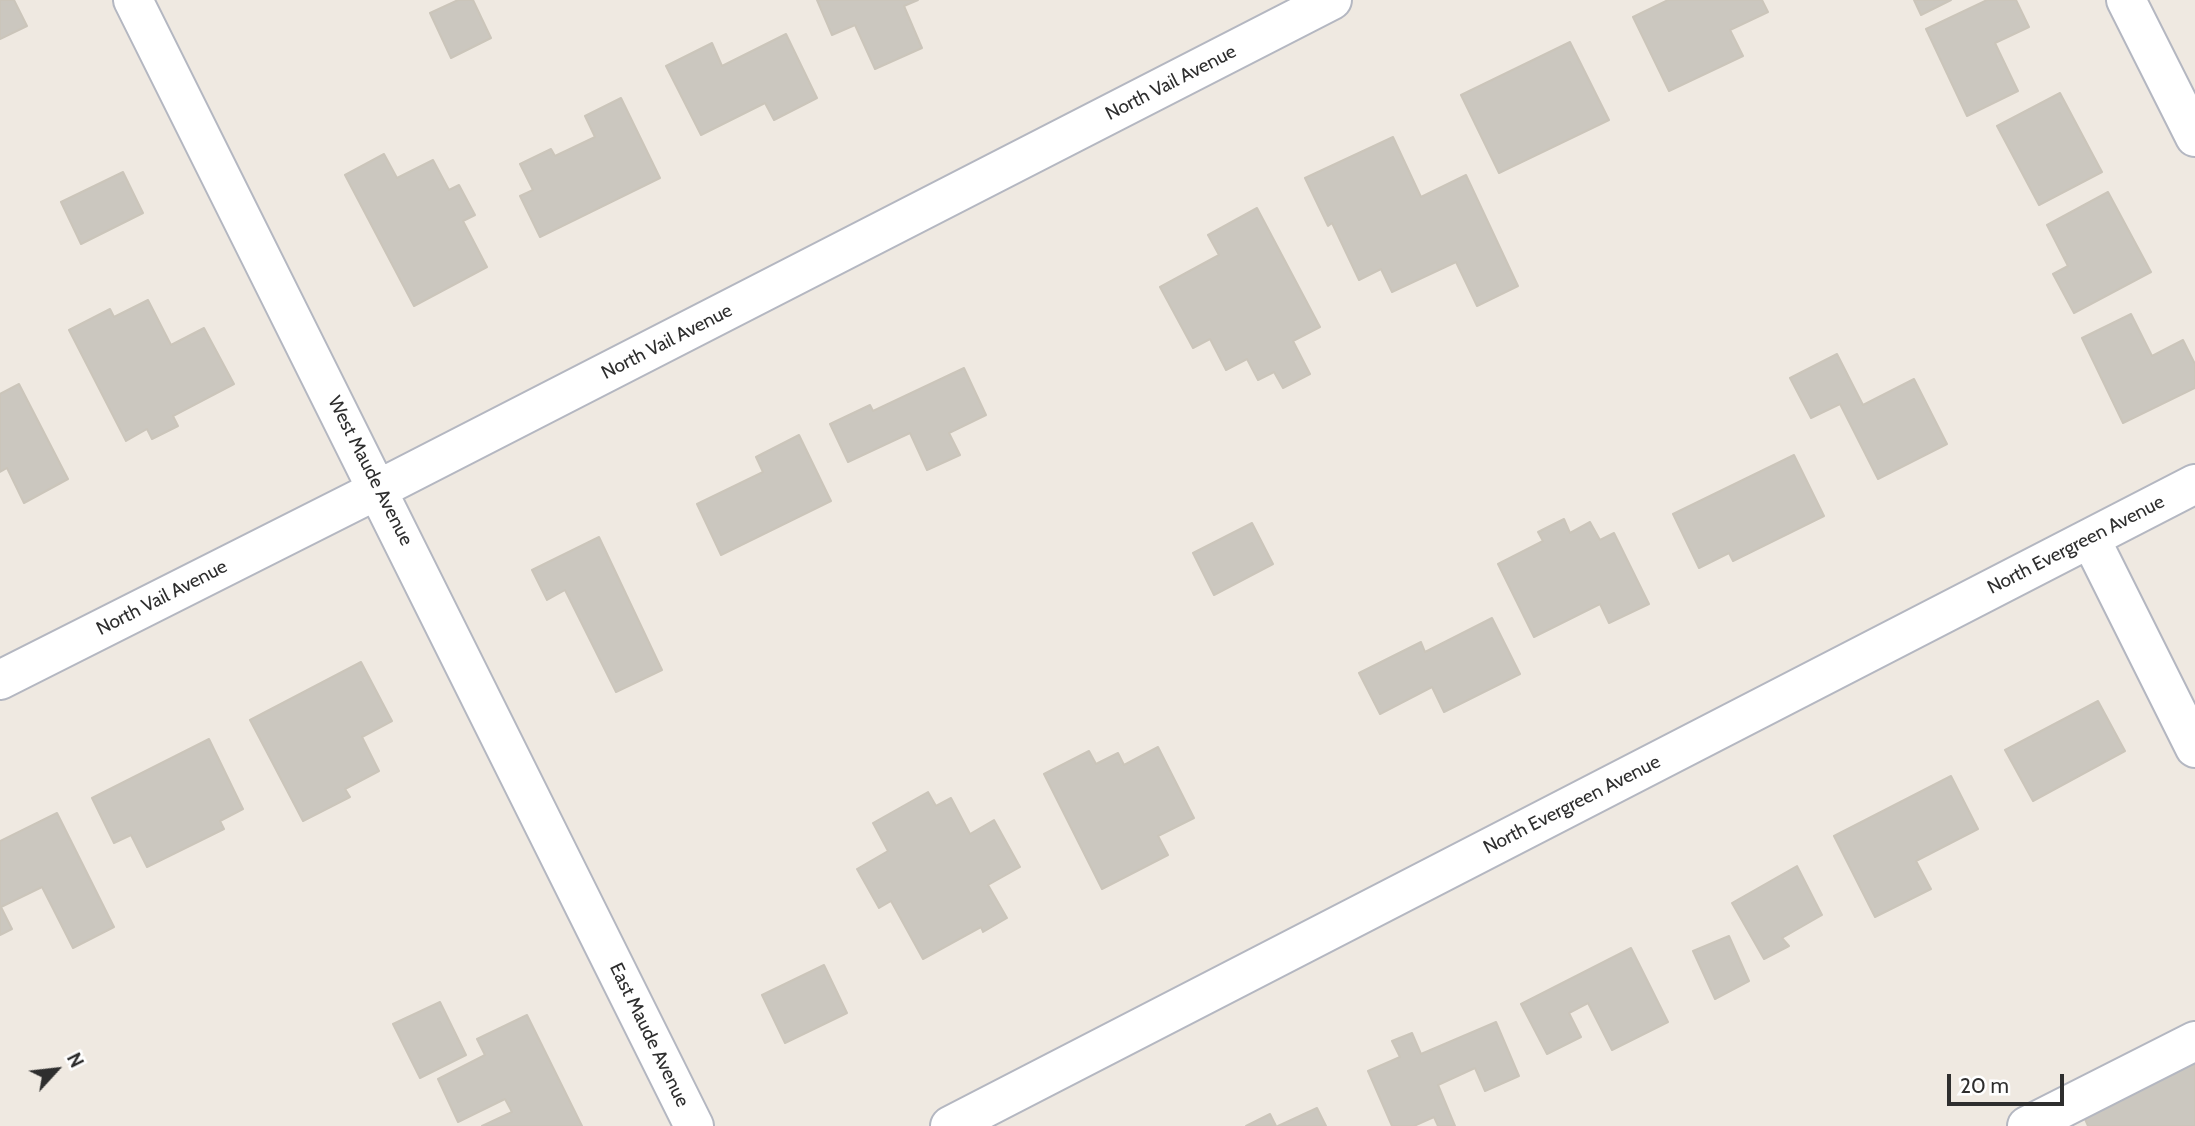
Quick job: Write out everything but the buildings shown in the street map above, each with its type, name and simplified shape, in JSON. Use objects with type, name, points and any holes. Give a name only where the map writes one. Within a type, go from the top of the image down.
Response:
[{"type":"street","name":"West Maude Avenue","points":[[133,0],[605,943]]},
{"type":"street","name":"North Vail Avenue","points":[[0,680],[379,489],[1332,0]]},
{"type":"street","points":[[2126,0],[2192,131]]},
{"type":"street","name":"North Evergreen Avenue","points":[[950,1126],[2195,484]]},
{"type":"street","points":[[2090,538],[2195,748]]},
{"type":"street","name":"East Maude Avenue","points":[[605,943],[694,1126]]},
{"type":"street","points":[[2027,1126],[2195,1041]]}]
